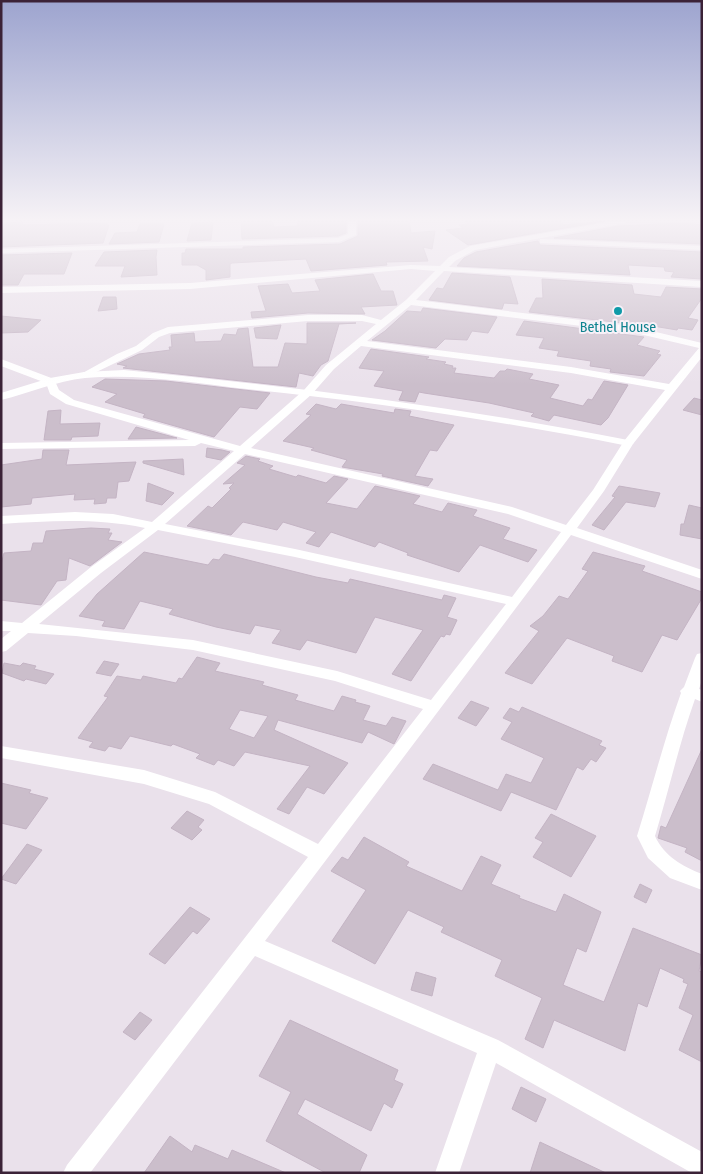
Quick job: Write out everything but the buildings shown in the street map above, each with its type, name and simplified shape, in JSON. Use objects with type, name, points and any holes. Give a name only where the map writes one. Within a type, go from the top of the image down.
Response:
[{"type":"street","points":[[1,290],[190,286],[309,276]]},
{"type":"street","points":[[1,647],[154,527],[308,392],[330,367],[381,323],[409,302],[435,276]]},
{"type":"street","points":[[560,276],[702,284]]},
{"type":"street","points":[[409,302],[631,329],[702,346]]},
{"type":"street","points":[[84,375],[140,348],[156,335],[168,330],[308,318],[362,318],[381,323]]},
{"type":"street","points":[[360,343],[570,370],[672,388]]},
{"type":"street","points":[[75,1173],[515,602],[598,491],[628,443],[702,350]]},
{"type":"street","points":[[1,362],[50,381],[54,392],[70,402],[213,443],[512,511],[702,575]]},
{"type":"street","points":[[1,397],[50,381],[84,375],[124,373],[308,392],[473,415],[628,443]]},
{"type":"street","points":[[1,446],[213,443]]},
{"type":"street","points":[[1,520],[99,516],[295,553],[515,602]]},
{"type":"street","points":[[1,626],[193,645],[337,676],[434,707]]},
{"type":"street","points":[[702,658],[695,694],[673,738],[665,775],[646,836],[654,853],[677,872],[702,882]]},
{"type":"street","points":[[1,752],[144,777],[215,799],[320,854]]},
{"type":"street","points":[[250,944],[490,1048],[702,1165]]},
{"type":"street","points":[[447,1173],[490,1048]]},
{"type":"place","name":"Bethel House","points":[[618,311]]}]
